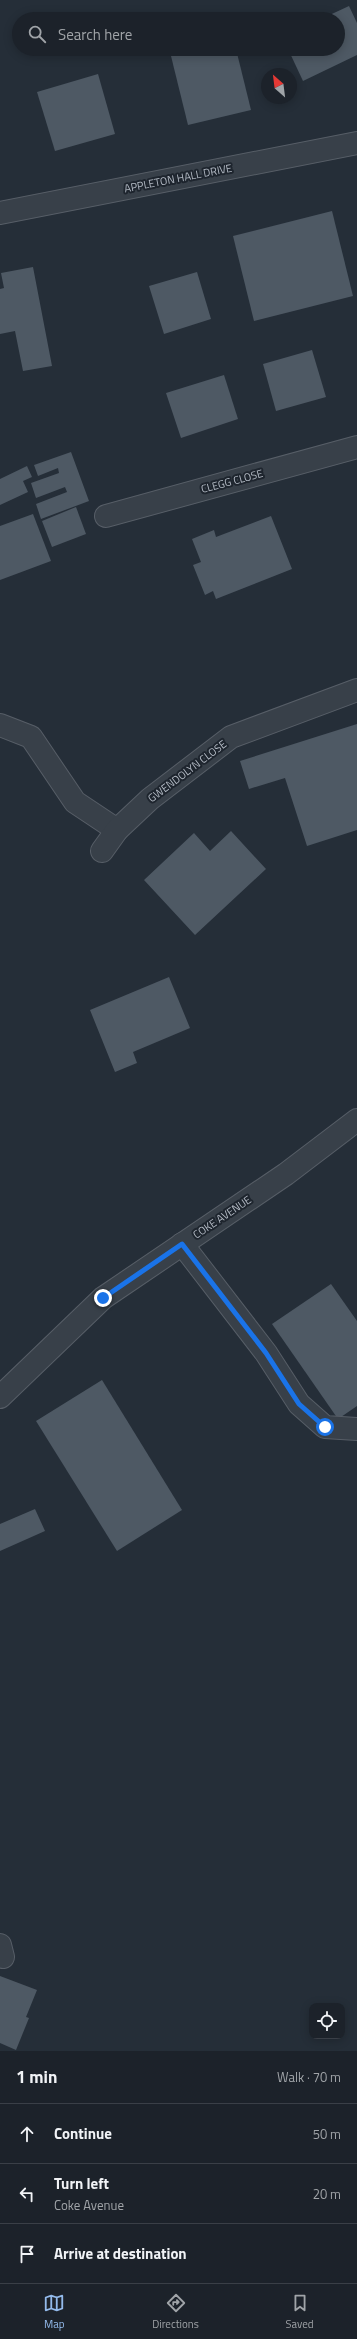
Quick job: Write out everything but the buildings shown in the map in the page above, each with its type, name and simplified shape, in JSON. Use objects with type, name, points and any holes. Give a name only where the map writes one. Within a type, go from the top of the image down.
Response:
[{"type":"street","name":"APPLETON HALL DRIVE","points":[[0,213],[357,144]]},
{"type":"street","name":"CLEGG CLOSE","points":[[106,516],[357,447]]},
{"type":"street","name":"GWENDOLYN CLOSE","points":[[102,851],[117,830],[150,799],[231,738],[357,690]]},
{"type":"street","points":[[0,725],[31,737],[76,802],[117,830]]},
{"type":"street","name":"COKE AVENUE","points":[[0,1397],[103,1298],[286,1174],[357,1120]]},
{"type":"street","points":[[182,1244],[266,1353],[299,1404],[325,1427],[357,1429]]},
{"type":"route","points":[[103,1298],[182,1244],[266,1353],[299,1404],[325,1427]]}]
